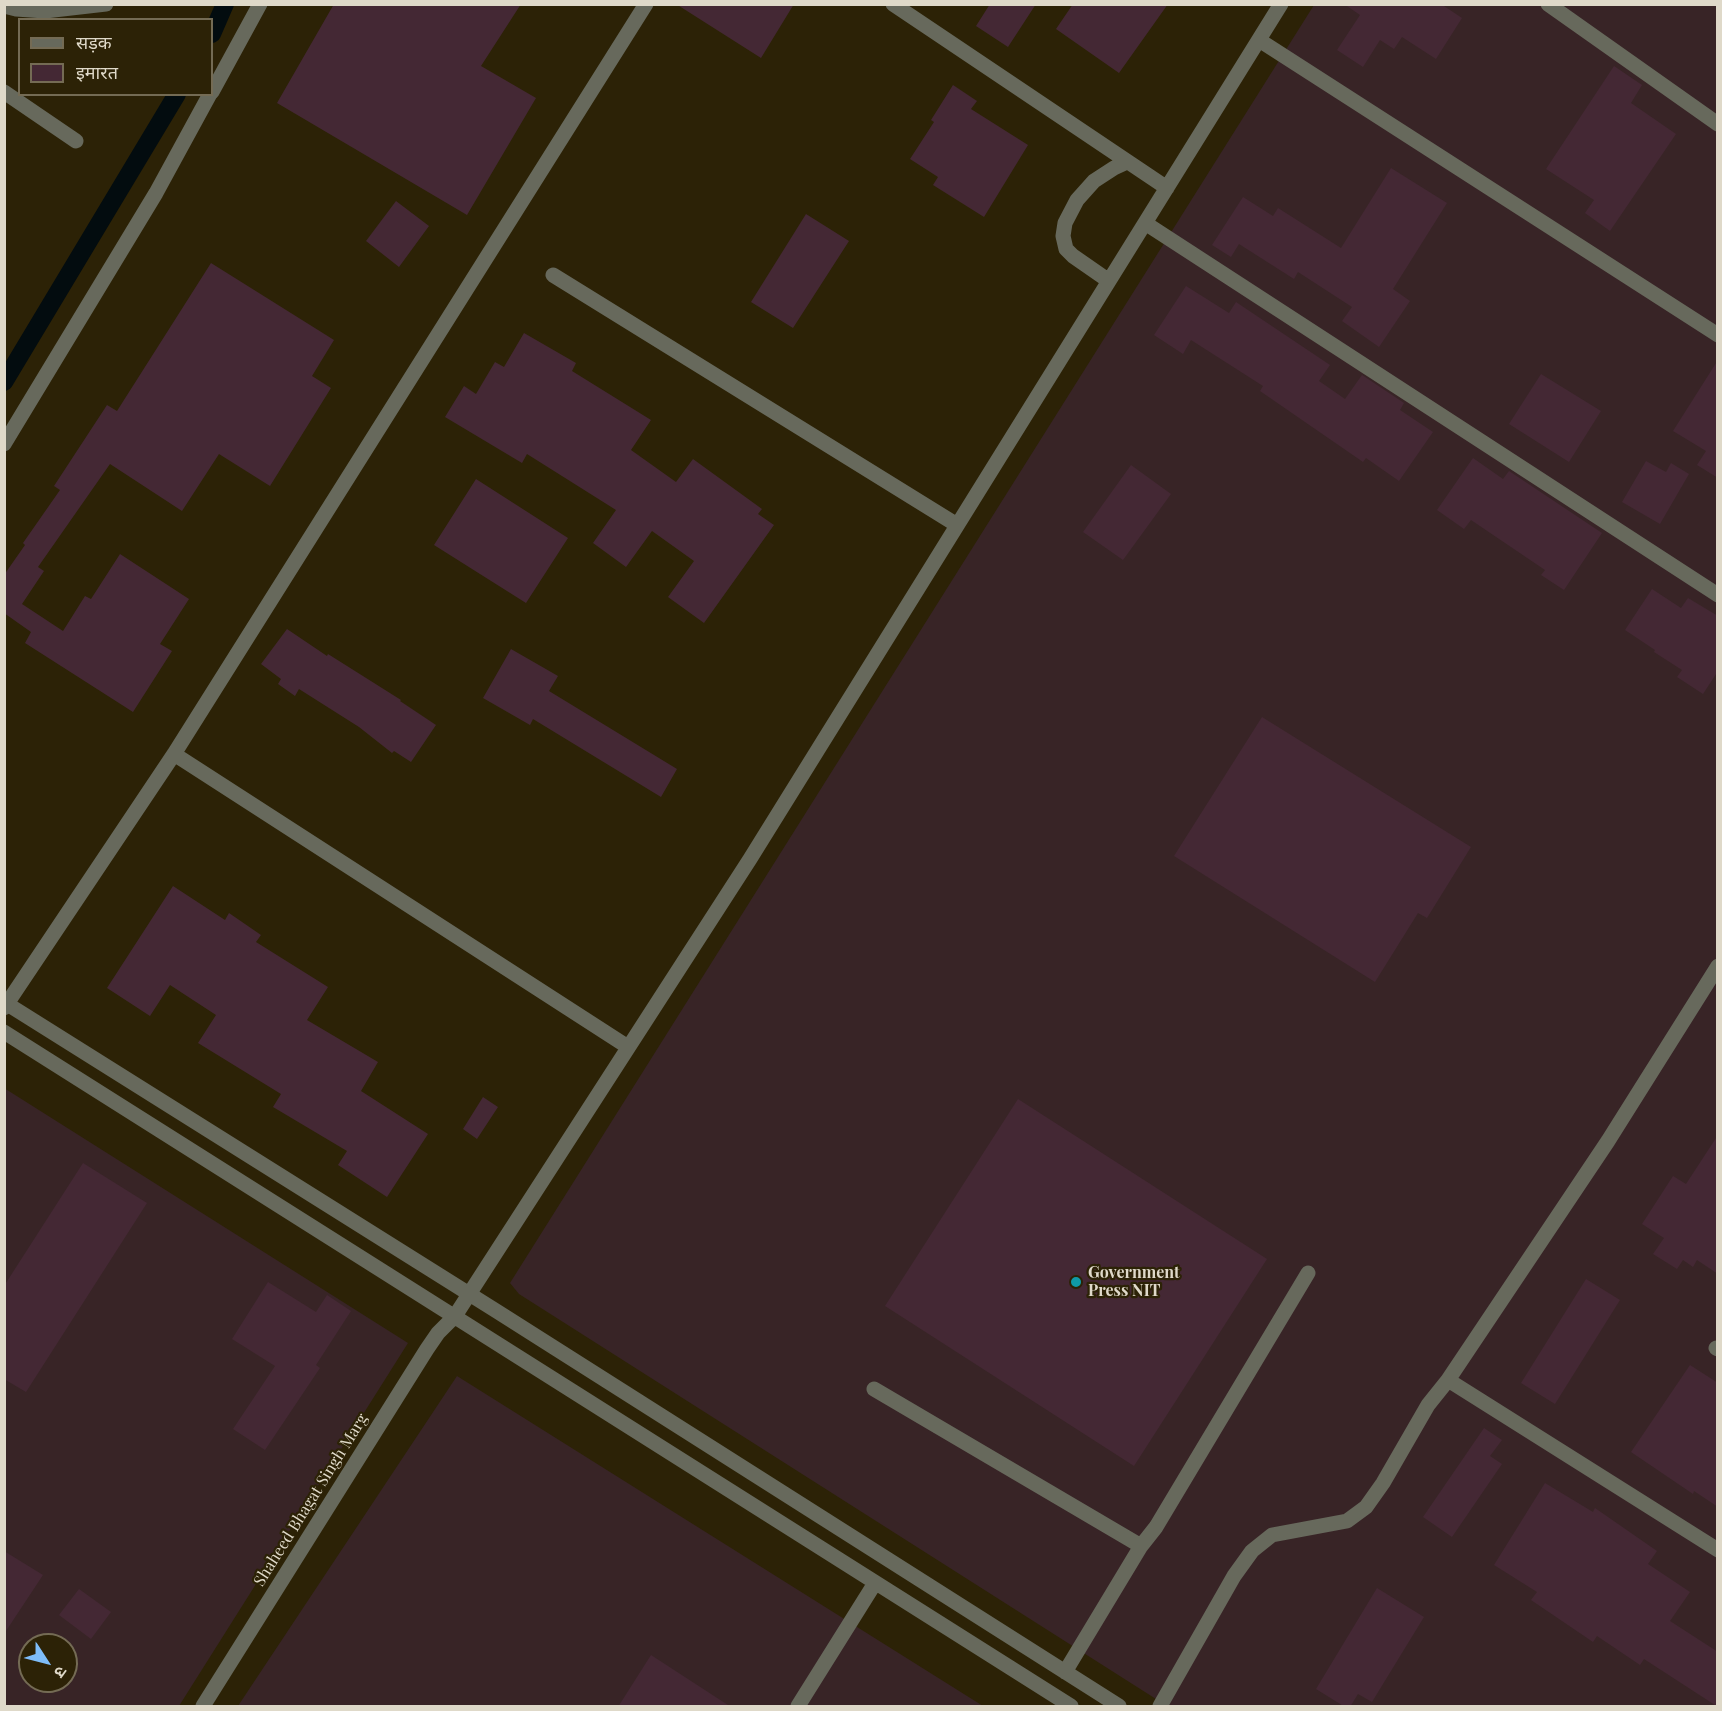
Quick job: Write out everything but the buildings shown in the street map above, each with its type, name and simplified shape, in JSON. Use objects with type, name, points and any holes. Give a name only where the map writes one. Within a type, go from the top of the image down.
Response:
[{"type":"street","points":[[4,6],[16,9],[45,10],[106,4]]},
{"type":"street","points":[[213,89],[260,4]]},
{"type":"street","points":[[646,4],[174,754],[5,1005],[468,1293],[1119,1707]]},
{"type":"street","points":[[892,4],[1167,188]]},
{"type":"street","name":"Shaheed Bhagat Singh Marg","points":[[203,1707],[427,1349],[438,1333],[455,1316],[750,859],[1281,4]]},
{"type":"street","points":[[1548,4],[1718,124]]},
{"type":"street","points":[[1259,40],[1718,335]]},
{"type":"street","points":[[4,92],[76,141]]},
{"type":"street","points":[[4,444],[156,193],[209,96]]},
{"type":"street","points":[[1109,281],[1073,256],[1066,249],[1063,236],[1065,224],[1077,200],[1094,181],[1127,162]]},
{"type":"street","points":[[1145,223],[1718,595]]},
{"type":"street","points":[[553,275],[957,525]]},
{"type":"street","points":[[174,754],[628,1047]]},
{"type":"street","points":[[1160,1707],[1234,1576],[1252,1551],[1272,1535],[1347,1521],[1366,1507],[1383,1483],[1428,1405],[1448,1380],[1608,1141],[1718,966]]},
{"type":"street","points":[[4,1032],[1071,1707]]},
{"type":"street","points":[[1065,1672],[1141,1546],[1156,1527],[1308,1273]]},
{"type":"street","points":[[1448,1380],[1718,1550]]},
{"type":"street","points":[[873,1389],[1141,1546]]},
{"type":"street","points":[[802,1705],[875,1583]]},
{"type":"shaded area","points":[[1314,5],[1717,5],[1717,1706],[1167,1706],[519,1294],[510,1283]]},
{"type":"shaded area","points":[[4,1088],[408,1343],[179,1706],[5,1706]]},
{"type":"shaded area","points":[[457,1376],[704,1531],[983,1706],[238,1706]]},
{"type":"waterway","points":[[213,32],[225,4]]},
{"type":"waterway","points":[[4,382],[176,96]]},
{"type":"place","name":"Government Press NIT","points":[[1076,1282]]}]
